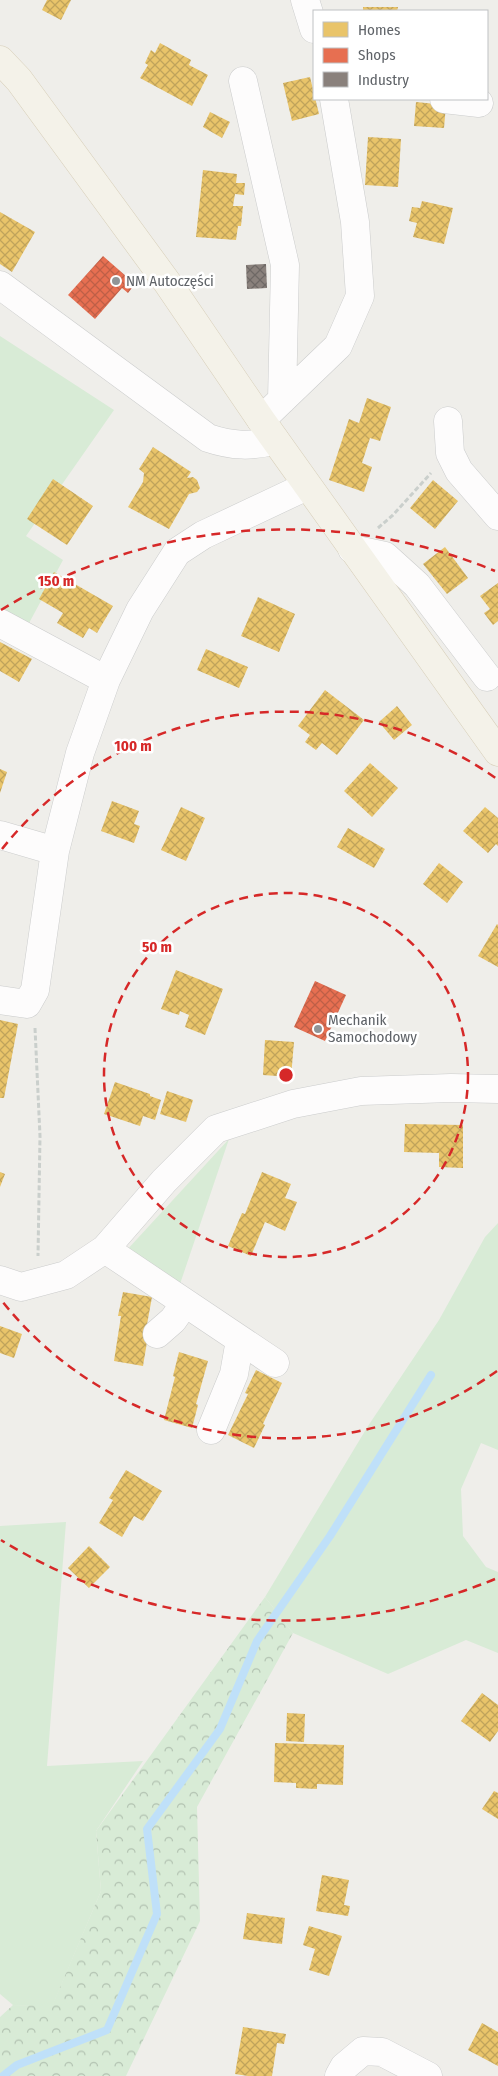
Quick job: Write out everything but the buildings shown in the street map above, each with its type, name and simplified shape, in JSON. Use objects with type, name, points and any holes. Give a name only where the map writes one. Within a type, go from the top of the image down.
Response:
[{"type":"main road","points":[[0,60],[19,80],[126,225],[307,486],[498,752]]},
{"type":"street","points":[[305,0],[313,26]]},
{"type":"street","points":[[243,81],[286,265],[282,400]]},
{"type":"street","points":[[0,285],[208,438],[240,446],[259,445],[282,400],[338,346],[360,296],[355,222],[334,100]]},
{"type":"street","points":[[453,100],[479,103]]},
{"type":"street","points":[[448,421],[450,452],[459,472],[498,516]]},
{"type":"street","points":[[0,1000],[35,1015],[35,990],[55,851],[80,753],[106,680],[140,610],[177,552],[203,535],[307,486]]},
{"type":"street","points":[[352,549],[385,556],[417,585],[493,671],[466,706]]},
{"type":"street","points":[[0,623],[106,680]]},
{"type":"street","points":[[0,835],[55,851]]},
{"type":"street","points":[[0,1280],[21,1287],[66,1275],[105,1249],[164,1181],[216,1129],[293,1104],[361,1091],[451,1088],[498,1089]]},
{"type":"street","points":[[105,1249],[275,1362]]},
{"type":"street","points":[[157,1334],[173,1320],[185,1303]]},
{"type":"street","points":[[212,1430],[234,1374],[240,1340]]},
{"type":"street","points":[[339,2076],[344,2067],[363,2051],[382,2052],[428,2076]]},
{"type":"path","points":[[352,549],[393,516],[450,452]]},
{"type":"path","points":[[35,1015],[40,1136],[39,1282]]},
{"type":"green space","points":[[0,336],[114,410],[26,536],[63,560],[28,625],[0,610]]},
{"type":"green space","points":[[229,1139],[180,1284],[126,1251]]},
{"type":"green space","points":[[498,1223],[498,1450],[481,1443],[461,1489],[463,1536],[486,1567],[498,1572],[498,1653],[466,1640],[388,1674],[293,1633],[265,1597],[368,1426],[439,1320],[485,1237]]},
{"type":"green space","points":[[66,1522],[47,1766],[143,1761],[96,1831],[101,1891],[52,2007],[13,2005],[0,1994],[0,1526]]},
{"type":"green space","points":[[265,1597],[293,1633],[197,1807],[200,1921],[126,2076],[0,2076],[0,2017],[13,2005],[52,2006],[101,1891],[96,1831]]},
{"type":"waterway","points":[[3,2076],[17,2065],[107,2030],[157,1914],[147,1829],[220,1729],[257,1641],[330,1536],[431,1375]]},
{"type":"place","name":"NM Autoczęści","points":[[116,281]]},
{"type":"place","name":"Mechanik Samochodowy","points":[[318,1029]]}]
